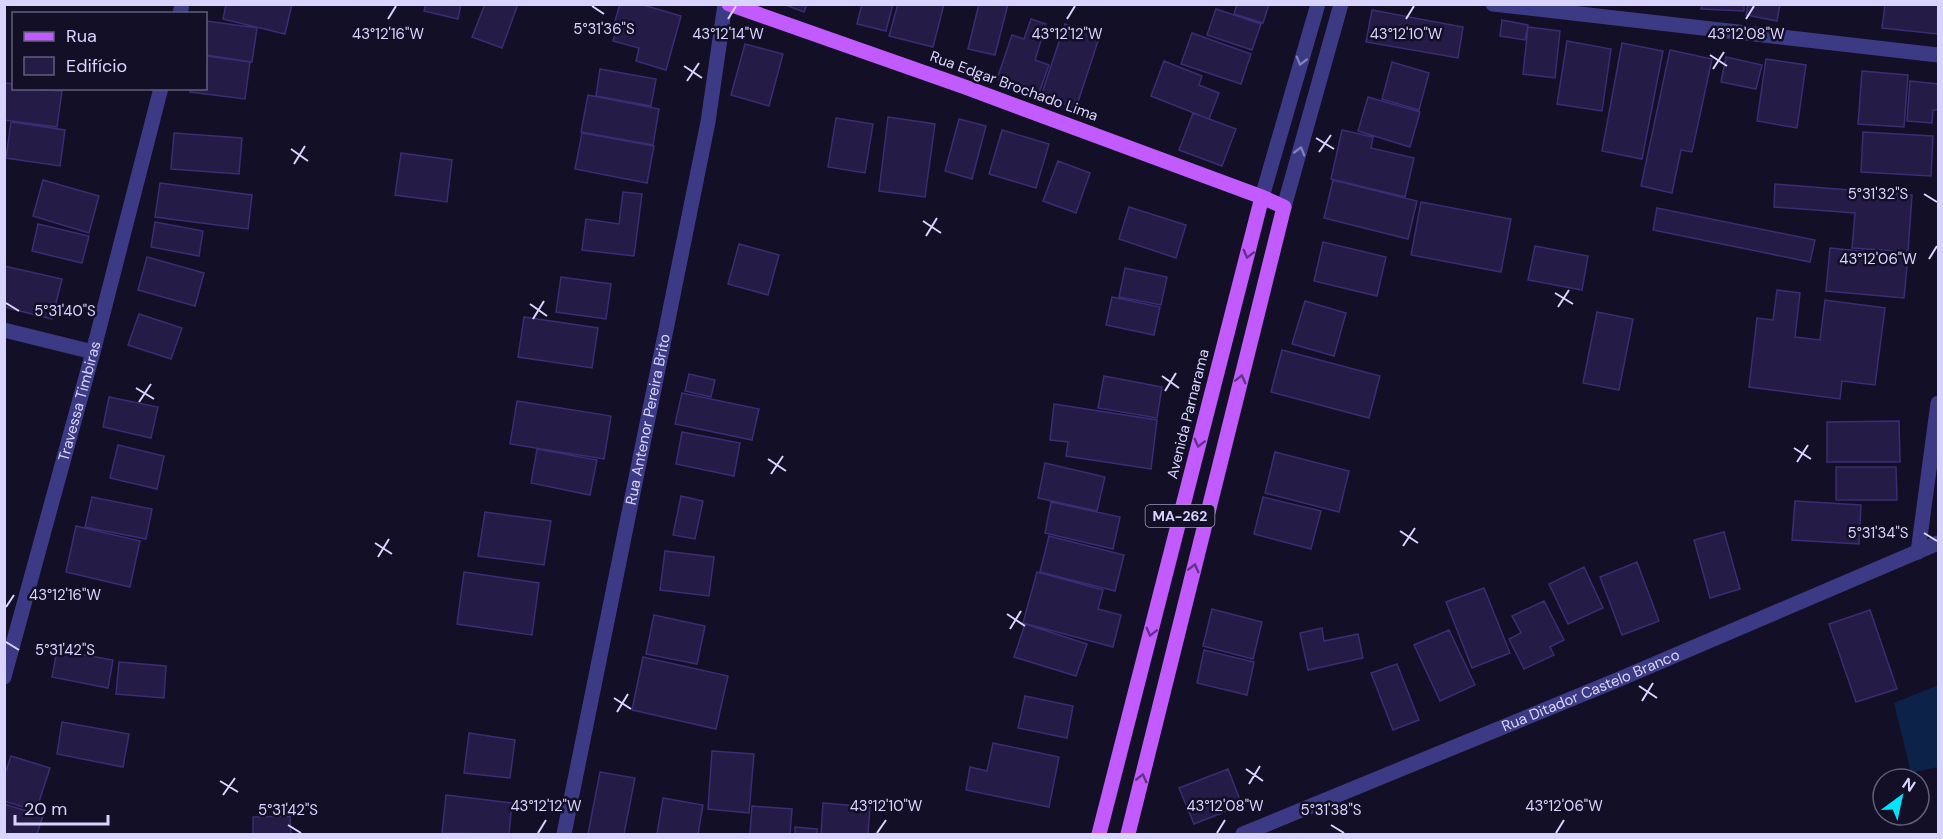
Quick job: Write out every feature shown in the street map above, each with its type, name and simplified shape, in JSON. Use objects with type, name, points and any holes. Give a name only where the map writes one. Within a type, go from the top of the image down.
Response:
[{"type":"main road","name":"Rua Edgar Brochado Lima","points":[[727,4],[965,87],[1284,207]]},
{"type":"main road","name":"Avenida Parnarama","points":[[1099,834],[1262,197]]},
{"type":"main road","name":"MA-262","points":[[1128,834],[1284,207]]},
{"type":"street","name":"Rua Antenor Pereira Brito","points":[[564,834],[708,122],[727,4]]},
{"type":"street","name":"Avenida Parnarama","points":[[1262,197],[1318,4]]},
{"type":"street","name":"MA-262","points":[[1284,207],[1341,4]]},
{"type":"street","points":[[1493,4],[1938,55]]},
{"type":"street","name":"Travessa Timbiras","points":[[4,677],[93,352],[160,90]]},
{"type":"street","points":[[4,330],[93,352]]},
{"type":"street","points":[[1918,552],[1938,403]]},
{"type":"street","name":"Rua Ditador Castelo Branco","points":[[1243,834],[1622,678],[1938,543]]},
{"type":"water","points":[[1938,685],[1938,767],[1910,767],[1894,703]]},
{"type":"building","points":[[226,4],[292,4],[285,34],[223,19]]},
{"type":"building","points":[[426,4],[461,4],[458,19],[424,11]]},
{"type":"building","points":[[485,4],[518,4],[502,48],[472,37]]},
{"type":"building","points":[[620,4],[640,4],[681,16],[666,70],[636,61],[639,48],[613,41],[618,25],[614,24]]},
{"type":"building","points":[[783,4],[807,4],[804,12]]},
{"type":"building","points":[[862,4],[893,4],[886,31],[857,24]]},
{"type":"building","points":[[898,4],[944,4],[933,47],[889,36]]},
{"type":"building","points":[[979,4],[1008,4],[995,55],[968,49]]},
{"type":"building","points":[[1237,4],[1269,4],[1263,23],[1234,14]]},
{"type":"building","points":[[1702,4],[1744,4],[1744,11],[1701,9]]},
{"type":"building","points":[[1748,4],[1780,4],[1777,21],[1746,15]]},
{"type":"building","points":[[1885,4],[1938,4],[1938,34],[1882,28]]},
{"type":"building","points":[[1216,9],[1261,24],[1252,50],[1207,35]]},
{"type":"building","points":[[1372,10],[1463,27],[1458,58],[1366,42]]},
{"type":"building","points":[[1031,19],[1046,24],[1035,60],[1049,65],[1039,93],[997,79],[1012,35],[1024,39]]},
{"type":"building","points":[[1502,20],[1528,25],[1525,40],[1500,36]]},
{"type":"building","points":[[207,21],[257,28],[252,62],[207,55]]},
{"type":"building","points":[[1065,24],[1100,35],[1076,108],[1041,96]]},
{"type":"building","points":[[1528,27],[1560,31],[1555,78],[1523,74]]},
{"type":"building","points":[[1192,33],[1251,54],[1241,84],[1181,64]]},
{"type":"building","points":[[1567,41],[1611,49],[1602,111],[1557,104]]},
{"type":"building","points":[[1622,43],[1663,51],[1642,159],[1602,151]]},
{"type":"building","points":[[745,44],[783,54],[769,106],[731,95]]},
{"type":"building","points":[[1670,50],[1712,59],[1692,152],[1681,150],[1672,193],[1641,186]]},
{"type":"building","points":[[207,56],[250,62],[245,99],[190,92],[190,90],[207,90]]},
{"type":"building","points":[[1726,57],[1762,65],[1756,89],[1721,82]]},
{"type":"building","points":[[1766,59],[1806,65],[1797,128],[1757,121]]},
{"type":"building","points":[[1164,61],[1202,76],[1199,85],[1219,93],[1209,119],[1151,96]]},
{"type":"building","points":[[1392,62],[1429,73],[1419,110],[1382,99]]},
{"type":"building","points":[[600,69],[656,79],[651,106],[596,96]]},
{"type":"building","points":[[1862,71],[1908,75],[1904,127],[1858,124]]},
{"type":"building","points":[[1910,81],[1938,84],[1938,110],[1933,110],[1932,123],[1907,121]]},
{"type":"building","points":[[5,83],[12,84],[12,90],[62,91],[57,127],[4,120]]},
{"type":"building","points":[[588,95],[659,109],[653,145],[581,132]]},
{"type":"building","points":[[1368,97],[1420,112],[1410,147],[1358,131]]},
{"type":"building","points":[[1193,113],[1236,129],[1222,166],[1179,150]]},
{"type":"building","points":[[888,117],[935,124],[925,197],[879,191]]},
{"type":"building","points":[[836,118],[873,124],[865,173],[828,167]]},
{"type":"building","points":[[959,119],[986,126],[972,179],[945,171]]},
{"type":"building","points":[[11,122],[65,130],[60,166],[6,158]]},
{"type":"building","points":[[1002,130],[1049,144],[1036,188],[989,174]]},
{"type":"building","points":[[1342,130],[1373,137],[1371,148],[1414,158],[1405,197],[1331,179]]},
{"type":"building","points":[[1863,132],[1933,136],[1931,176],[1861,172]]},
{"type":"building","points":[[174,133],[242,138],[239,174],[171,169]]},
{"type":"building","points":[[582,133],[654,146],[647,183],[575,169]]},
{"type":"building","points":[[401,153],[452,160],[447,202],[395,195]]},
{"type":"building","points":[[1058,161],[1090,173],[1076,213],[1043,201]]},
{"type":"building","points":[[43,180],[99,196],[89,233],[33,216]]},
{"type":"building","points":[[1333,180],[1417,201],[1408,239],[1324,218]]},
{"type":"building","points":[[160,183],[252,195],[248,229],[155,217]]},
{"type":"building","points":[[1775,184],[1912,195],[1908,252],[1852,248],[1855,213],[1774,207]]},
{"type":"building","points":[[623,192],[642,194],[634,256],[582,250],[586,219],[619,224]]},
{"type":"building","points":[[1421,202],[1511,219],[1501,272],[1411,255]]},
{"type":"building","points":[[1129,207],[1186,225],[1176,258],[1119,239]]},
{"type":"building","points":[[1657,208],[1815,240],[1810,262],[1653,230]]},
{"type":"building","points":[[155,222],[203,231],[199,256],[151,247]]},
{"type":"building","points":[[38,224],[89,236],[82,263],[32,251]]},
{"type":"building","points":[[1323,242],[1386,257],[1377,296],[1314,281]]},
{"type":"building","points":[[739,244],[779,255],[768,295],[728,284]]},
{"type":"building","points":[[1535,246],[1588,256],[1582,290],[1528,280]]},
{"type":"building","points":[[1830,248],[1908,256],[1904,298],[1826,291]]},
{"type":"building","points":[[147,257],[204,273],[195,306],[138,290]]},
{"type":"building","points":[[4,266],[62,279],[52,319],[4,307]]},
{"type":"building","points":[[1125,268],[1167,277],[1161,305],[1119,297]]},
{"type":"building","points":[[561,277],[611,284],[606,319],[556,312]]},
{"type":"building","points":[[1777,290],[1800,293],[1795,337],[1820,340],[1825,300],[1885,308],[1875,385],[1842,381],[1840,399],[1749,387],[1757,318],[1773,320]]},
{"type":"building","points":[[1112,297],[1160,307],[1154,335],[1106,325]]},
{"type":"building","points":[[1305,301],[1346,313],[1334,356],[1292,344]]},
{"type":"building","points":[[1597,312],[1633,319],[1619,390],[1583,383]]},
{"type":"building","points":[[139,314],[182,328],[171,359],[128,345]]},
{"type":"building","points":[[524,317],[598,328],[592,368],[518,357]]},
{"type":"building","points":[[1282,350],[1380,376],[1369,418],[1271,392]]},
{"type":"building","points":[[689,374],[715,380],[711,397],[685,391]]},
{"type":"building","points":[[1104,376],[1162,387],[1157,418],[1098,408]]},
{"type":"building","points":[[682,393],[759,409],[752,440],[675,424]]},
{"type":"building","points":[[109,397],[158,407],[151,438],[103,427]]},
{"type":"building","points":[[517,401],[611,416],[604,459],[510,444]]},
{"type":"building","points":[[1054,404],[1157,420],[1151,469],[1066,456],[1068,442],[1050,440]]},
{"type":"building","points":[[1899,421],[1900,462],[1827,462],[1827,422]]},
{"type":"building","points":[[682,432],[740,443],[734,476],[676,464]]},
{"type":"building","points":[[118,445],[164,456],[157,489],[110,478]]},
{"type":"building","points":[[537,449],[597,460],[590,495],[531,483]]},
{"type":"building","points":[[1275,452],[1349,471],[1339,512],[1265,493]]},
{"type":"building","points":[[1045,463],[1105,477],[1097,511],[1038,498]]},
{"type":"building","points":[[1836,467],[1896,467],[1897,500],[1836,500]]},
{"type":"building","points":[[681,496],[703,501],[695,539],[673,535]]},
{"type":"building","points":[[92,497],[152,509],[146,539],[85,527]]},
{"type":"building","points":[[1263,497],[1321,511],[1311,549],[1254,534]]},
{"type":"building","points":[[1795,501],[1861,505],[1859,544],[1792,540]]},
{"type":"building","points":[[1051,502],[1120,517],[1113,549],[1045,533]]},
{"type":"building","points":[[485,512],[551,521],[544,565],[478,556]]},
{"type":"building","points":[[76,526],[140,541],[130,587],[66,572]]},
{"type":"building","points":[[1724,532],[1740,589],[1710,598],[1694,540]]},
{"type":"building","points":[[1049,536],[1124,555],[1115,591],[1040,572]]},
{"type":"building","points":[[665,551],[714,557],[709,596],[660,590]]},
{"type":"building","points":[[1637,562],[1659,621],[1622,635],[1600,577]]},
{"type":"building","points":[[1584,567],[1603,608],[1568,624],[1549,584]]},
{"type":"building","points":[[464,572],[539,583],[532,635],[457,624]]},
{"type":"building","points":[[1037,572],[1103,590],[1098,609],[1121,615],[1113,647],[1023,623]]},
{"type":"building","points":[[1484,588],[1510,653],[1472,668],[1446,602]]},
{"type":"building","points":[[1544,601],[1564,640],[1550,647],[1554,655],[1524,669],[1509,639],[1521,633],[1512,616]]},
{"type":"building","points":[[1212,609],[1262,622],[1253,659],[1203,646]]},
{"type":"building","points":[[1870,610],[1897,689],[1856,702],[1829,624]]},
{"type":"building","points":[[654,615],[705,626],[697,664],[646,654]]},
{"type":"building","points":[[1025,624],[1087,644],[1076,676],[1014,657]]},
{"type":"building","points":[[1322,628],[1324,641],[1358,634],[1363,658],[1308,670],[1300,633]]},
{"type":"building","points":[[1449,630],[1475,685],[1440,701],[1414,645]]},
{"type":"building","points":[[57,650],[113,660],[108,688],[52,677]]},
{"type":"building","points":[[1204,650],[1254,662],[1247,695],[1197,683]]},
{"type":"building","points":[[643,657],[728,676],[716,729],[632,710]]},
{"type":"building","points":[[119,662],[166,666],[164,698],[116,694]]},
{"type":"building","points":[[1397,664],[1419,720],[1393,730],[1371,673]]},
{"type":"building","points":[[1025,696],[1073,706],[1067,738],[1018,728]]},
{"type":"building","points":[[62,722],[129,734],[123,767],[57,754]]},
{"type":"building","points":[[469,733],[515,740],[510,778],[464,773]]},
{"type":"building","points":[[993,743],[1059,757],[1049,807],[966,790],[970,767],[987,771]]},
{"type":"building","points":[[712,751],[754,754],[749,813],[708,809]]},
{"type":"building","points":[[11,756],[50,768],[36,811],[4,801],[4,777]]},
{"type":"building","points":[[1228,769],[1242,805],[1194,824],[1179,788]]},
{"type":"building","points":[[600,772],[635,778],[624,834],[588,834]]},
{"type":"building","points":[[446,795],[512,803],[509,834],[442,833]]},
{"type":"building","points":[[663,798],[703,805],[698,834],[657,834]]},
{"type":"building","points":[[823,803],[870,807],[868,834],[821,834]]},
{"type":"building","points":[[4,804],[43,816],[37,834],[4,834]]},
{"type":"building","points":[[752,806],[792,809],[790,834],[750,834]]},
{"type":"building","points":[[290,816],[291,834],[253,834],[253,817]]},
{"type":"building","points":[[795,827],[817,829],[817,834],[795,834]]}]
